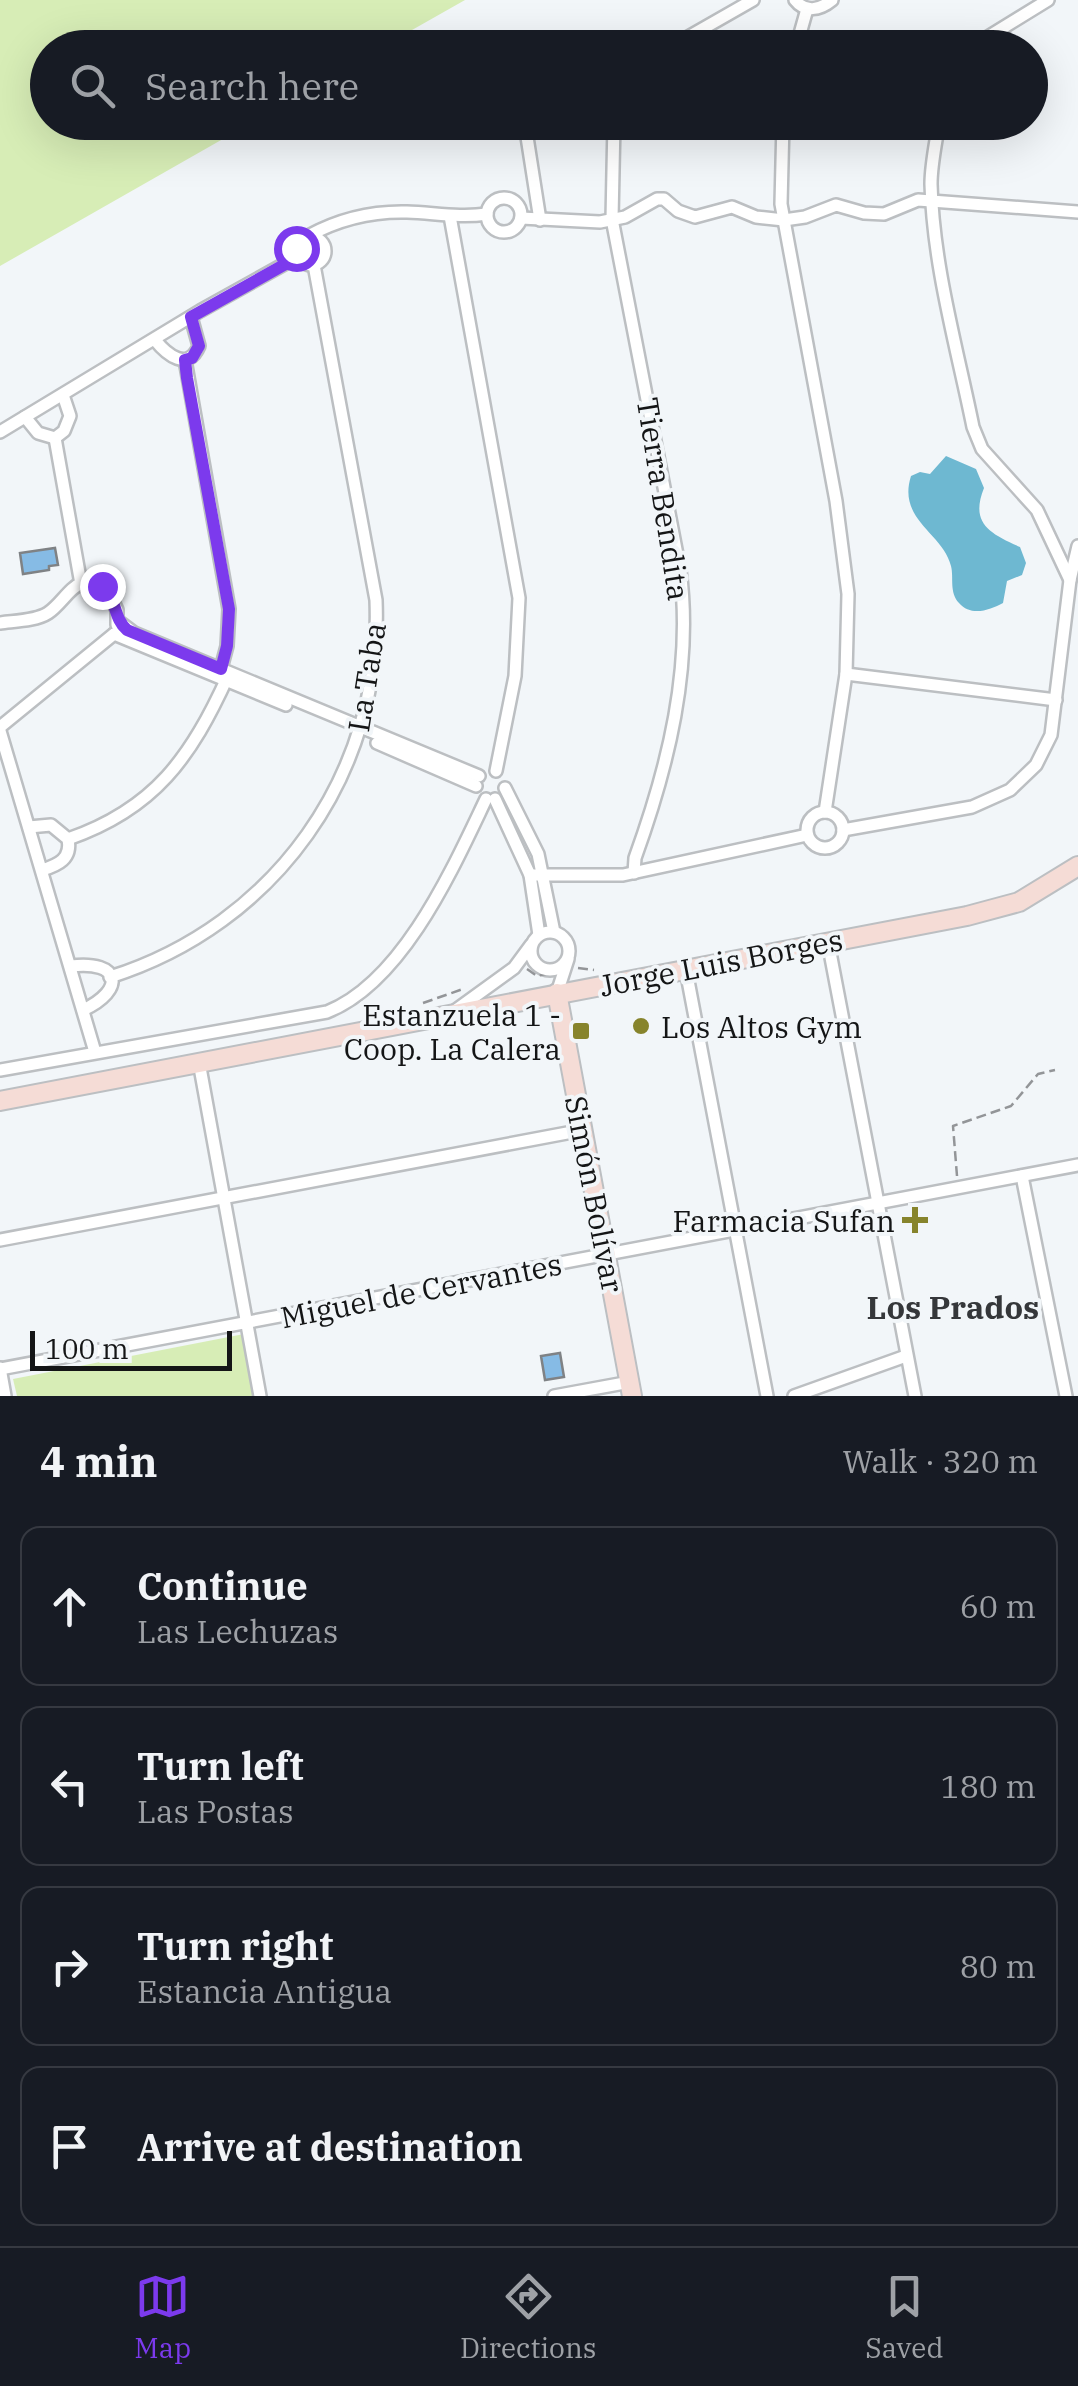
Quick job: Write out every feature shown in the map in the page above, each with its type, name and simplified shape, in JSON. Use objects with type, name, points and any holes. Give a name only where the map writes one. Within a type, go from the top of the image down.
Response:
[{"type":"street","points":[[700,30],[752,0]]},
{"type":"street","points":[[795,0],[807,9],[817,9],[832,0]]},
{"type":"street","points":[[999,30],[1048,0]]},
{"type":"street","points":[[801,30],[807,9]]},
{"type":"street","points":[[527,140],[540,220]]},
{"type":"street","name":"Tierra Bendita","points":[[614,140],[612,219],[680,570],[683,608],[682,657],[666,762],[635,858],[634,873]]},
{"type":"street","points":[[782,140],[784,220],[845,555],[848,594],[846,674],[825,812]]},
{"type":"street","points":[[936,140],[932,172],[939,251],[976,438],[1037,510],[1070,580]]},
{"type":"street","points":[[506,198],[519,208],[520,218],[515,228],[505,232],[494,229],[487,214],[496,201],[506,198]]},
{"type":"street","points":[[520,218],[586,223],[636,212],[657,198],[688,216],[706,216],[732,206],[756,217],[784,220],[836,205],[878,214],[893,212],[908,202],[933,200],[1078,212]]},
{"type":"street","points":[[331,223],[325,234],[322,260],[314,265],[304,264],[298,257],[298,244],[331,223],[385,213],[487,214]]},
{"type":"street","points":[[450,216],[518,586],[516,676],[496,771]]},
{"type":"street","points":[[308,236],[324,246]]},
{"type":"street","points":[[0,432],[298,257]]},
{"type":"street","name":"La Taba","points":[[110,977],[195,942],[240,909],[274,876],[294,854],[332,796],[360,732],[374,653],[374,585],[314,265]]},
{"type":"street","points":[[155,340],[170,356],[192,358],[199,346],[191,317]]},
{"type":"street","points":[[68,839],[112,820],[151,796],[188,754],[224,675],[229,609],[185,360]]},
{"type":"street","points":[[55,438],[64,432],[70,416],[63,395]]},
{"type":"street","points":[[25,417],[38,433],[55,438]]},
{"type":"street","points":[[55,438],[81,584]]},
{"type":"street","points":[[843,830],[972,807],[1010,790],[1036,766],[1046,749],[1056,700],[1070,580],[1078,546]]},
{"type":"street","points":[[0,623],[49,613],[65,594],[81,584],[95,584],[108,591],[117,610],[116,628],[0,729],[95,1052]]},
{"type":"street","points":[[116,628],[478,781],[530,875],[537,918],[534,962],[548,970],[560,968],[568,958],[565,939],[554,932],[544,876],[530,834],[505,788],[505,780],[496,771],[487,771],[478,781]]},
{"type":"street","points":[[846,674],[1056,700]]},
{"type":"street","points":[[0,1070],[327,1012],[350,1000],[397,953],[436,900],[490,799],[505,788]]},
{"type":"street","points":[[825,812],[836,815],[843,830],[830,847],[819,846],[808,834],[810,818],[825,812]]},
{"type":"street","points":[[29,827],[51,825],[68,839]]},
{"type":"street","points":[[530,875],[634,873],[808,834]]},
{"type":"street","points":[[42,870],[65,858],[68,839]]},
{"type":"street","name":"Jorge Luis Borges","points":[[0,1100],[998,909],[1037,893],[1078,866]]},
{"type":"street","points":[[449,1014],[514,968],[535,940],[554,932]]},
{"type":"street","points":[[828,942],[915,1396]]},
{"type":"street","name":"Simón Bolívar","points":[[557,992],[568,958]]},
{"type":"street","points":[[71,966],[96,964],[110,977],[112,987],[108,995],[83,1010]]},
{"type":"street","name":"Simón Bolívar","points":[[548,970],[557,992],[631,1389]]},
{"type":"street","points":[[686,970],[766,1396]]},
{"type":"street","points":[[199,1062],[260,1396]]},
{"type":"street","points":[[0,1240],[583,1130]]},
{"type":"street","name":"Miguel de Cervantes","points":[[0,1369],[1078,1165]]},
{"type":"street","points":[[1022,1176],[1066,1396]]},
{"type":"street","points":[[794,1396],[906,1356]]},
{"type":"street","points":[[0,1369],[6,1396]]},
{"type":"street","points":[[554,1396],[631,1389]]},
{"type":"path","points":[[958,1188],[952,1126],[1011,1106],[1038,1074],[1055,1070]]},
{"type":"green space","points":[[0,0],[465,0],[412,30],[30,30],[30,140],[221,140],[0,266]]},
{"type":"green space","points":[[244,1334],[256,1396],[17,1396],[13,1379]]},
{"type":"water","points":[[946,456],[976,469],[984,488],[981,518],[999,537],[1020,547],[1026,563],[1022,575],[1007,581],[1003,603],[987,610],[969,610],[956,599],[946,554],[910,504],[911,476],[920,472],[930,474]]},
{"type":"building","points":[[55,548],[58,565],[23,574],[20,553]]},
{"type":"building","points":[[560,1353],[564,1377],[545,1380],[541,1356]]},
{"type":"place","name":"Los Altos Gym","points":[[641,1026]]},
{"type":"place","name":"Estanzuela 1 - Coop. La Calera","points":[[581,1031]]},
{"type":"place","name":"Farmacia Sufan","points":[[915,1220]]},
{"type":"district","name":"Los Prados","points":[[953,1307]]},
{"type":"route","points":[[102,586],[114,601],[118,622],[127,630],[221,669],[229,609],[187,378],[185,360],[192,358],[199,346],[191,317],[298,257],[296,248]]}]
